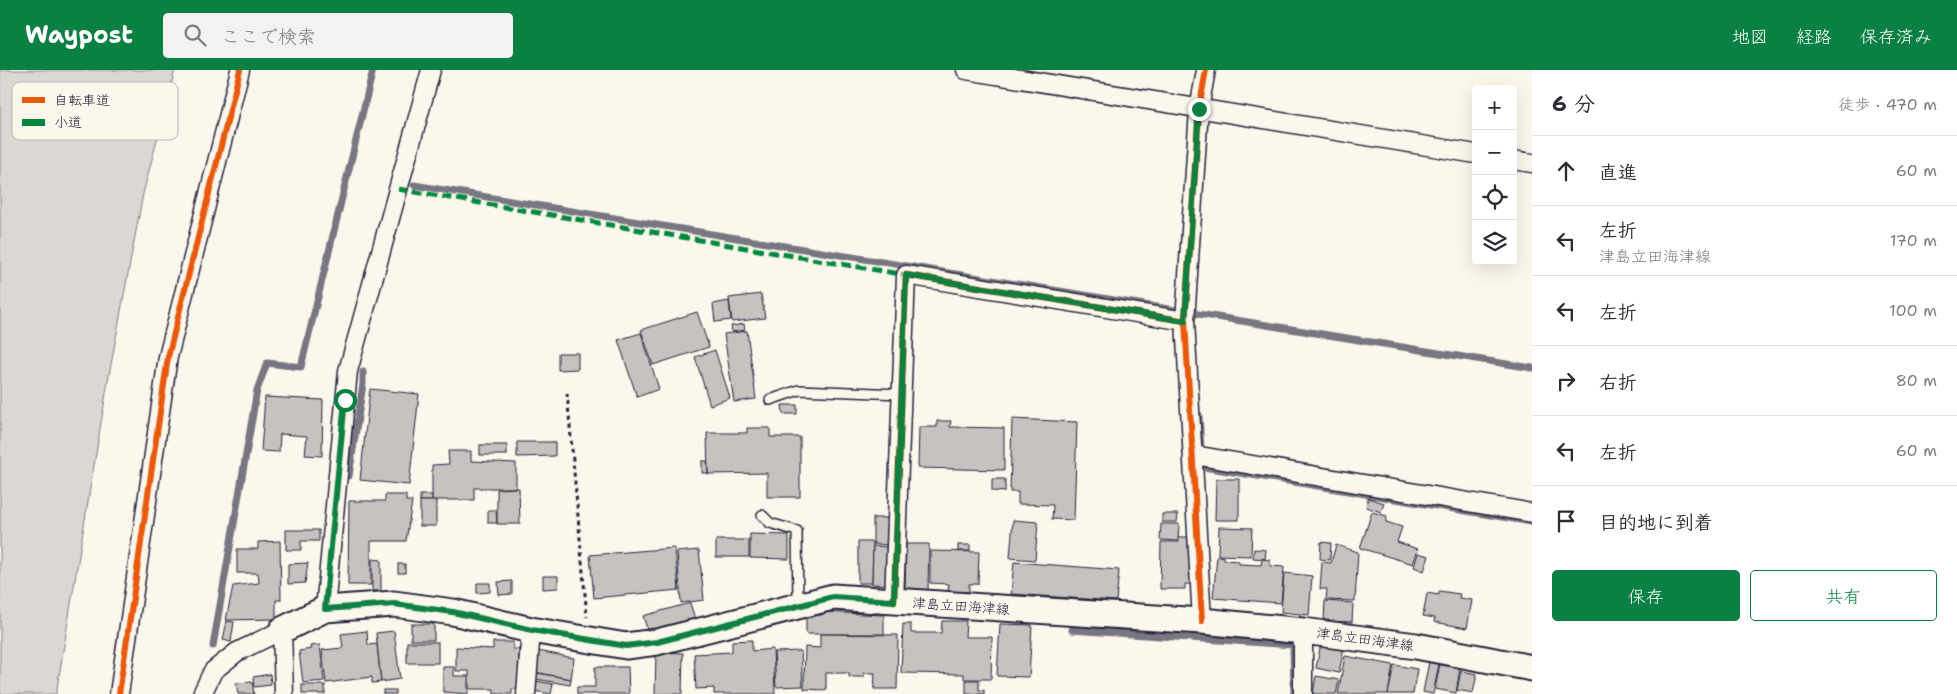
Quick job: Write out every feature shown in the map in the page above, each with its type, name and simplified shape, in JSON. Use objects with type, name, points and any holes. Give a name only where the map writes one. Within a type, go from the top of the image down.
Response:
[{"type":"main road","name":"津島立田海津線","points":[[282,630],[325,609],[394,604],[453,612],[532,630],[626,646],[657,642],[833,597],[1202,621],[1303,631],[1416,646],[1532,668]]},
{"type":"street","points":[[119,694],[168,356],[240,70]]},
{"type":"street","points":[[325,609],[348,371],[432,70]]},
{"type":"street","points":[[966,70],[1472,153]]},
{"type":"street","points":[[1202,621],[1185,321],[1199,109],[1206,70]]},
{"type":"street","points":[[1517,161],[1532,163]]},
{"type":"street","points":[[894,601],[906,275],[1185,321]]},
{"type":"street","points":[[1194,455],[1532,513]]},
{"type":"street","points":[[202,694],[213,672],[238,652],[282,630],[284,694]]},
{"type":"street","points":[[526,694],[532,630]]},
{"type":"street","points":[[1303,631],[1303,694]]},
{"type":"lane","points":[[770,400],[799,390],[902,394]]},
{"type":"lane","points":[[762,515],[770,523],[797,531],[798,606]]},
{"type":"path","points":[[567,393],[589,640]]},
{"type":"shaded area","points":[[0,70],[175,70],[172,82],[12,82],[12,140],[157,140],[143,194],[109,375],[56,694],[0,694]]},
{"type":"building","points":[[761,294],[765,318],[732,322],[729,298]]},
{"type":"building","points":[[729,301],[731,320],[715,322],[713,304]]},
{"type":"building","points":[[697,312],[709,347],[653,365],[641,330]]},
{"type":"building","points":[[744,324],[745,330],[732,332],[731,326]]},
{"type":"building","points":[[747,331],[756,399],[734,402],[724,334]]},
{"type":"building","points":[[641,333],[659,389],[637,397],[618,340]]},
{"type":"building","points":[[715,350],[730,398],[710,405],[695,357]]},
{"type":"building","points":[[558,353],[578,353],[578,369],[558,370]]},
{"type":"building","points":[[370,389],[419,394],[409,485],[360,480]]},
{"type":"building","points":[[265,397],[323,400],[322,456],[305,455],[307,436],[280,434],[279,452],[261,451]]},
{"type":"building","points":[[782,405],[797,405],[797,414],[783,414]]},
{"type":"building","points":[[1012,419],[1077,422],[1074,520],[1052,519],[1053,505],[1018,504],[1018,492],[1010,492]]},
{"type":"building","points":[[937,421],[951,421],[950,427],[1004,428],[1004,470],[918,468],[919,427],[937,427]]},
{"type":"building","points":[[747,428],[770,428],[770,437],[800,437],[800,497],[767,497],[767,473],[708,474],[707,433],[747,433]]},
{"type":"building","points":[[517,442],[555,442],[555,456],[517,457]]},
{"type":"building","points":[[480,445],[507,445],[507,455],[480,455]]},
{"type":"building","points":[[448,451],[471,451],[471,461],[516,463],[516,488],[474,488],[474,500],[432,500],[432,465],[449,464]]},
{"type":"building","points":[[702,461],[707,461],[708,473],[702,473]]},
{"type":"building","points":[[992,479],[1005,479],[1005,492],[992,491]]},
{"type":"building","points":[[1216,479],[1239,479],[1239,520],[1215,520]]},
{"type":"building","points":[[519,488],[520,524],[497,524],[497,489]]},
{"type":"building","points":[[385,495],[406,495],[406,501],[412,501],[406,541],[371,541],[371,585],[348,585],[349,501],[385,501]]},
{"type":"building","points":[[420,495],[432,495],[432,501],[420,501]]},
{"type":"building","points":[[1368,498],[1384,503],[1381,512],[1366,507]]},
{"type":"building","points":[[420,501],[436,501],[436,526],[420,526]]},
{"type":"building","points":[[488,510],[496,510],[497,523],[488,523]]},
{"type":"building","points":[[1372,512],[1387,516],[1386,522],[1402,527],[1397,542],[1418,549],[1413,564],[1360,548]]},
{"type":"building","points":[[1162,514],[1178,514],[1177,522],[1162,522]]},
{"type":"building","points":[[873,518],[892,518],[892,545],[873,544]]},
{"type":"building","points":[[1013,520],[1038,522],[1035,560],[1010,558]]},
{"type":"building","points":[[1161,524],[1179,524],[1178,541],[1160,540]]},
{"type":"building","points":[[1219,527],[1252,528],[1251,556],[1218,555]]},
{"type":"building","points":[[286,530],[319,530],[319,541],[301,541],[301,550],[286,550]]},
{"type":"building","points":[[750,534],[789,535],[789,559],[750,558]]},
{"type":"building","points":[[1179,537],[1195,537],[1194,584],[1185,584],[1185,589],[1160,589],[1161,542],[1179,542]]},
{"type":"building","points":[[716,540],[749,540],[749,557],[716,557]]},
{"type":"building","points":[[280,541],[281,600],[276,600],[276,619],[226,620],[233,586],[259,583],[258,573],[237,573],[237,549],[258,549],[258,542]]},
{"type":"building","points":[[858,542],[873,542],[872,583],[858,583]]},
{"type":"building","points":[[1321,542],[1331,543],[1330,560],[1320,559]]},
{"type":"building","points":[[906,544],[929,544],[928,590],[905,589]]},
{"type":"building","points":[[958,545],[970,545],[970,551],[958,551]]},
{"type":"building","points":[[1336,545],[1358,552],[1355,601],[1326,600],[1327,589],[1320,589],[1322,562],[1331,563]]},
{"type":"building","points":[[873,546],[891,547],[891,585],[872,584]]},
{"type":"building","points":[[675,548],[679,590],[594,598],[590,555]]},
{"type":"building","points":[[1254,549],[1266,550],[1265,559],[1253,558]]},
{"type":"building","points":[[699,550],[704,600],[681,603],[677,552]]},
{"type":"building","points":[[930,551],[979,552],[978,584],[969,584],[969,592],[948,591],[949,584],[930,583]]},
{"type":"building","points":[[1418,553],[1429,556],[1424,571],[1414,567]]},
{"type":"building","points":[[1217,556],[1224,557],[1224,560],[1239,561],[1239,564],[1261,565],[1262,559],[1270,560],[1270,566],[1284,567],[1281,603],[1213,598]]},
{"type":"building","points":[[372,559],[381,560],[381,591],[372,591]]},
{"type":"building","points":[[1014,562],[1119,570],[1116,601],[1011,594]]},
{"type":"building","points":[[308,563],[305,583],[288,584],[288,564]]},
{"type":"building","points":[[398,564],[405,564],[405,573],[398,573]]},
{"type":"building","points":[[1284,573],[1312,576],[1309,615],[1281,612]]},
{"type":"building","points":[[543,576],[558,576],[558,588],[543,589]]},
{"type":"building","points":[[512,581],[512,594],[499,595],[498,582]]},
{"type":"building","points":[[477,583],[490,583],[490,592],[477,593]]},
{"type":"building","points":[[1439,591],[1460,594],[1459,598],[1472,600],[1467,628],[1434,622],[1435,618],[1423,616],[1427,593],[1439,595]]},
{"type":"building","points":[[1325,601],[1353,603],[1352,622],[1324,621]]},
{"type":"building","points":[[690,603],[695,619],[648,632],[643,616]]},
{"type":"building","points":[[822,612],[884,615],[884,634],[806,634],[806,615],[822,615]]},
{"type":"building","points":[[227,621],[234,622],[231,642],[223,640]]},
{"type":"building","points":[[942,621],[966,621],[965,637],[992,637],[991,679],[964,679],[964,674],[901,673],[903,624],[911,624],[911,633],[941,633]]},
{"type":"building","points":[[411,624],[434,624],[434,640],[411,640]]},
{"type":"building","points":[[1000,624],[1032,625],[1029,677],[997,676]]},
{"type":"building","points":[[367,631],[368,645],[377,644],[381,682],[372,683],[372,677],[326,683],[322,650],[343,648],[341,634]]},
{"type":"building","points":[[394,631],[400,679],[381,682],[376,633]]},
{"type":"building","points":[[820,634],[898,635],[897,689],[874,689],[875,673],[864,673],[864,677],[849,677],[849,673],[826,673],[826,690],[804,689],[805,647],[820,648]]},
{"type":"building","points":[[752,640],[752,651],[773,649],[775,694],[714,694],[714,688],[696,689],[694,654],[732,652],[732,641]]},
{"type":"building","points":[[407,642],[438,642],[438,663],[407,663]]},
{"type":"building","points":[[493,642],[513,642],[513,649],[519,649],[519,689],[512,689],[512,694],[494,694],[494,689],[469,689],[469,671],[456,671],[456,647],[493,649]]},
{"type":"building","points":[[1321,643],[1344,647],[1339,673],[1316,668]]},
{"type":"building","points":[[320,645],[324,681],[303,683],[299,651],[311,649],[310,646]]},
{"type":"building","points":[[538,651],[574,658],[571,679],[534,672]]},
{"type":"building","points":[[801,651],[803,686],[776,687],[774,652]]},
{"type":"building","points":[[656,652],[683,653],[682,694],[655,694]]},
{"type":"building","points":[[1345,656],[1393,665],[1388,694],[1338,694]]},
{"type":"building","points":[[1429,662],[1439,664],[1433,694],[1423,692]]},
{"type":"building","points":[[1440,664],[1460,668],[1456,693],[1435,689]]},
{"type":"building","points":[[1394,665],[1417,669],[1413,694],[1388,694]]},
{"type":"building","points":[[443,667],[454,667],[454,676],[468,676],[468,694],[443,692]]},
{"type":"building","points":[[595,667],[628,667],[629,694],[577,694],[577,687],[595,687]]},
{"type":"building","points":[[1461,671],[1477,674],[1473,693],[1457,690]]},
{"type":"building","points":[[537,673],[571,679],[570,685],[536,679]]},
{"type":"building","points":[[270,674],[271,685],[254,687],[253,677]]},
{"type":"building","points":[[1316,676],[1339,680],[1336,694],[1313,694]]},
{"type":"building","points":[[966,680],[979,680],[979,690],[984,690],[984,694],[966,694]]},
{"type":"building","points":[[536,681],[553,684],[551,694],[534,691]]},
{"type":"building","points":[[252,682],[254,694],[238,694],[236,683]]},
{"type":"building","points":[[302,685],[325,685],[325,694],[302,694]]},
{"type":"building","points":[[383,690],[396,690],[396,694],[383,694]]},
{"type":"waterway","points":[[213,646],[257,390],[267,363],[301,367],[373,70]]},
{"type":"waterway","points":[[414,185],[1175,310]]},
{"type":"waterway","points":[[1192,317],[1192,313],[1532,368]]},
{"type":"waterway","points":[[349,476],[363,384],[363,372]]},
{"type":"waterway","points":[[1199,415],[1201,450]]},
{"type":"waterway","points":[[1204,467],[1532,522]]},
{"type":"waterway","points":[[1072,630],[1293,645],[1294,694]]},
{"type":"marked path","points":[[398,189],[906,275]]},
{"type":"cycle path","points":[[119,694],[168,357],[240,70]]},
{"type":"cycle path","points":[[1202,621],[1185,321],[1199,109],[1206,70]]},
{"type":"cycle path","points":[[894,601],[906,275],[1185,321]]},
{"type":"route","points":[[345,400],[325,609],[394,604],[453,612],[532,630],[626,646],[657,642],[833,597],[894,601],[906,275],[1185,321],[1199,109]]}]
